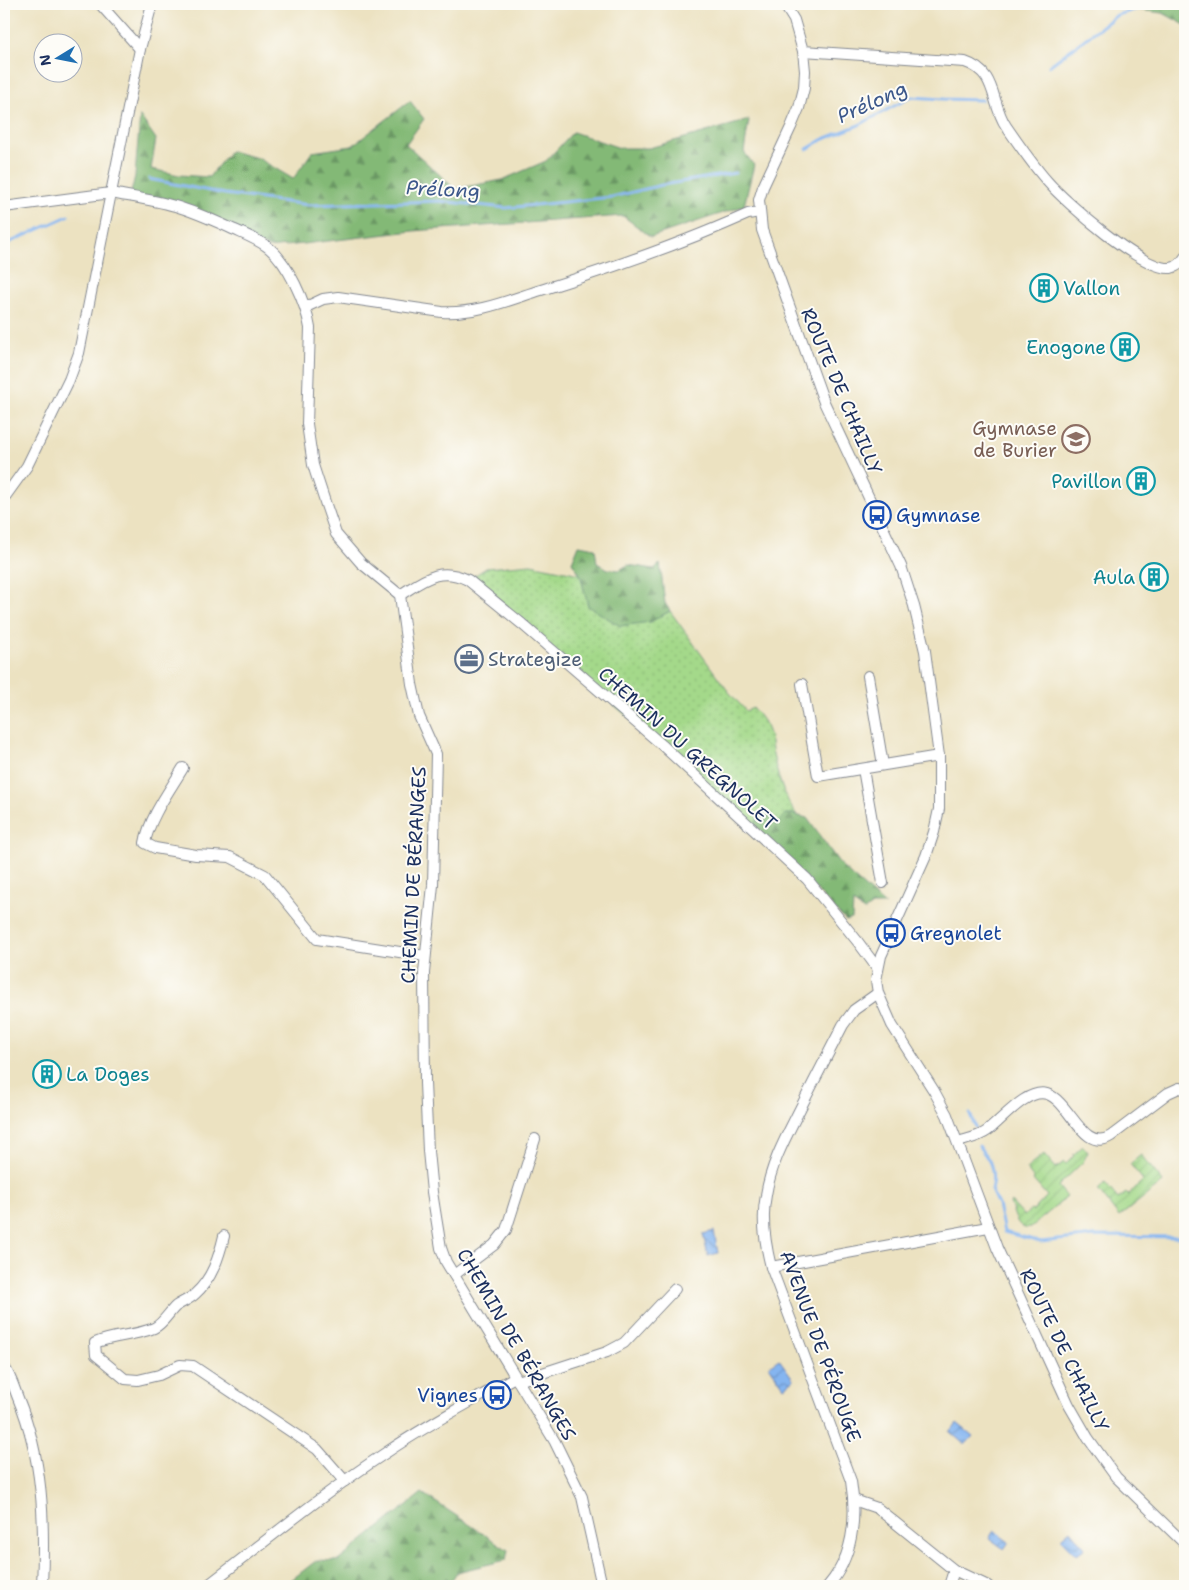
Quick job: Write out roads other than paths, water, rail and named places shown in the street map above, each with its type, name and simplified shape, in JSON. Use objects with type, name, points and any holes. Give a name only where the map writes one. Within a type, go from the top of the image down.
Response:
[{"type":"street","points":[[100,4],[140,49]]},
{"type":"street","points":[[4,498],[27,466],[69,380],[79,353],[140,49],[152,4]]},
{"type":"street","name":"ROUTE DE CHAILLY","points":[[784,4],[794,20],[803,51],[804,88],[799,108],[763,186],[759,200],[762,230],[824,402],[856,474],[894,549],[904,575],[925,651],[939,756],[939,809],[934,832],[926,856],[886,944],[876,980],[878,993],[892,1025],[939,1099],[958,1142],[988,1227],[1069,1405],[1088,1438],[1116,1476],[1185,1544]]},
{"type":"street","points":[[803,51],[973,64],[979,68],[990,82],[1001,116],[1030,162],[1049,183],[1119,244],[1150,264],[1170,268],[1177,266],[1185,257]]},
{"type":"street","points":[[4,207],[111,193],[174,205],[206,216],[269,248],[280,260],[306,307],[310,328],[307,424],[314,465],[336,534],[362,564],[400,595]]},
{"type":"street","points":[[306,307],[322,299],[338,297],[451,313],[498,305],[619,265],[748,214],[759,212]]},
{"type":"street","name":"CHEMIN DU GREGNOLET","points":[[400,595],[429,577],[439,574],[458,575],[468,580],[662,745],[800,872],[878,969]]},
{"type":"street","name":"CHEMIN DE BÉRANGES","points":[[400,595],[417,708],[436,754],[433,885],[425,956],[425,1083],[428,1151],[441,1248],[446,1262],[555,1442],[582,1497],[602,1586]]},
{"type":"street","points":[[868,676],[883,765]]},
{"type":"street","points":[[802,684],[818,776],[939,756]]},
{"type":"street","points":[[183,768],[158,810],[146,835],[145,843],[155,848],[196,855],[230,856],[265,875],[317,939],[425,956]]},
{"type":"street","points":[[862,769],[883,883]]},
{"type":"street","name":"AVENUE DE PÉROUGE","points":[[828,1586],[838,1575],[848,1551],[853,1527],[854,1500],[851,1481],[771,1267],[765,1243],[765,1197],[773,1167],[782,1145],[843,1025],[854,1010],[878,993]]},
{"type":"street","points":[[958,1142],[986,1132],[1028,1097],[1038,1094],[1046,1094],[1054,1098],[1090,1138],[1104,1140],[1112,1136],[1168,1092],[1176,1089],[1185,1089]]},
{"type":"street","points":[[454,1275],[494,1245],[506,1230],[535,1139]]},
{"type":"street","points":[[771,1267],[988,1227]]},
{"type":"street","points":[[224,1236],[220,1255],[206,1283],[194,1295],[175,1307],[156,1327],[107,1338],[95,1343],[96,1355],[125,1379],[138,1380],[159,1375],[180,1365],[193,1366],[317,1449],[344,1481]]},
{"type":"street","points":[[207,1586],[344,1481],[425,1428],[516,1379],[607,1352],[624,1344],[675,1289]]},
{"type":"street","points":[[4,1367],[13,1384],[31,1433],[41,1484],[42,1586]]},
{"type":"street","points":[[854,1500],[877,1508],[954,1570],[988,1586]]},
{"type":"street","points":[[949,1586],[954,1570]]},
{"type":"water","points":[[714,1231],[718,1253],[708,1256],[703,1234]]},
{"type":"water","points":[[779,1359],[794,1380],[784,1387],[769,1366]]},
{"type":"water","points":[[957,1423],[973,1436],[965,1445],[950,1432]]},
{"type":"water","points":[[1070,1530],[1085,1548],[1076,1555],[1061,1538]]},
{"type":"water","points":[[994,1531],[1009,1542],[1004,1549],[989,1538]]},
{"type":"waterway","name":"Prélong","points":[[1049,66],[1117,15],[1154,4]]},
{"type":"waterway","name":"Prélong","points":[[807,149],[824,139],[859,125],[911,97],[982,100]]},
{"type":"waterway","name":"Prélong","points":[[149,179],[225,194],[309,205],[439,201],[506,208],[612,197],[662,185],[735,173]]},
{"type":"waterway","name":"Prélong","points":[[4,245],[68,216]]},
{"type":"waterway","points":[[970,1114],[975,1127]]},
{"type":"waterway","points":[[979,1146],[991,1168],[993,1177],[991,1190],[998,1205],[1004,1232],[1041,1242],[1094,1236],[1185,1237]]},
{"type":"place","name":"Vallon","points":[[1044,288]]},
{"type":"place","name":"Enogone","points":[[1125,347]]},
{"type":"place","name":"Gymnase de Burier","points":[[1076,439]]},
{"type":"place","name":"Pavillon","points":[[1141,481]]},
{"type":"place","name":"Gymnase","points":[[877,515]]},
{"type":"place","name":"Aula","points":[[1154,577]]},
{"type":"place","name":"Strategize","points":[[469,659]]},
{"type":"place","name":"Gregnolet","points":[[891,933]]},
{"type":"place","name":"La Doges","points":[[47,1074]]},
{"type":"place","name":"Vignes","points":[[497,1395]]}]
